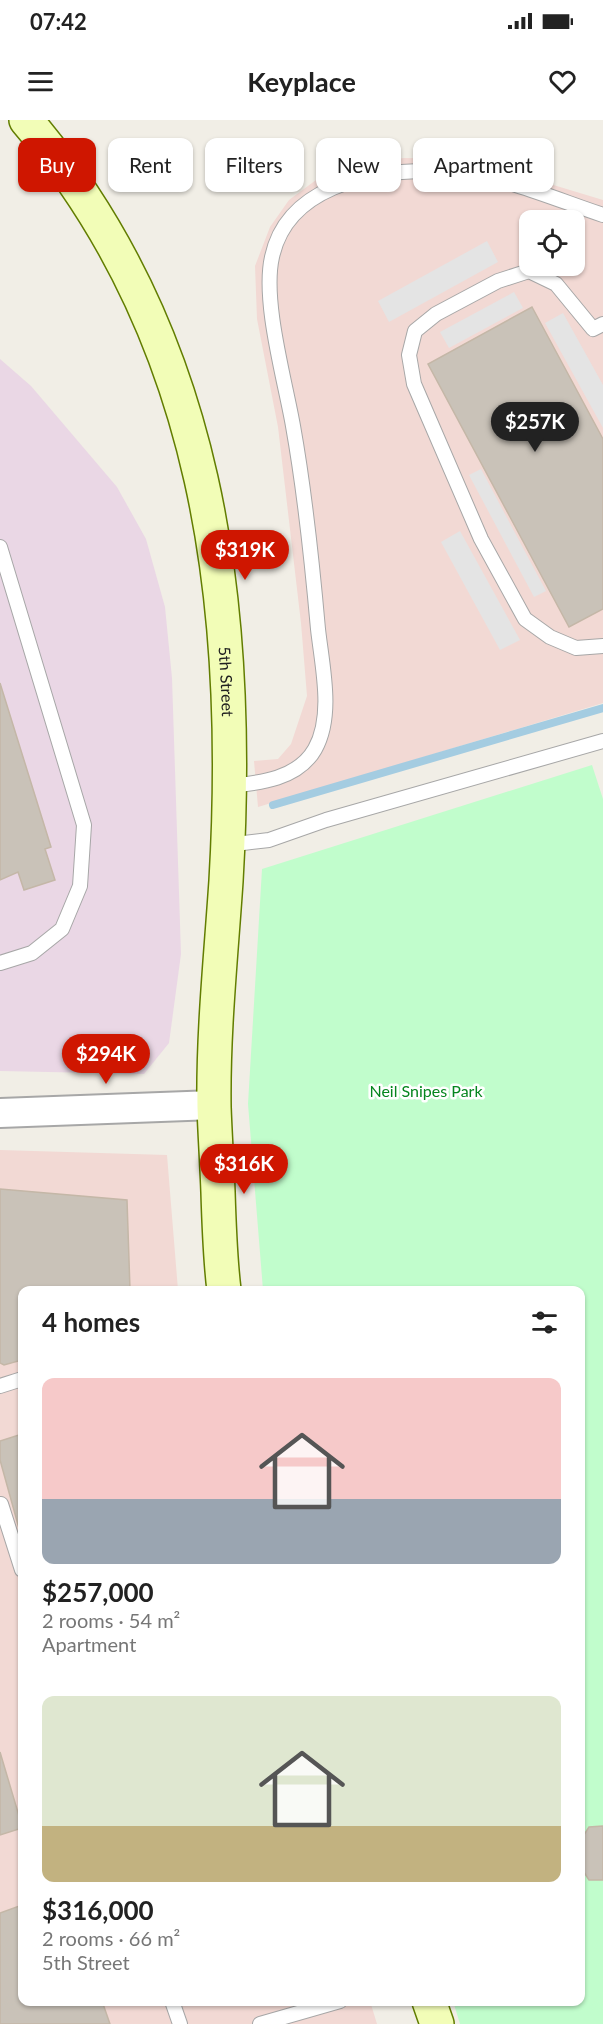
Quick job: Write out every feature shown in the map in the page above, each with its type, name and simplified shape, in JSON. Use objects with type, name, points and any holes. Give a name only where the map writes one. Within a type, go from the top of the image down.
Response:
[{"type":"street","name":"5th Street","points":[[29,121],[88,202],[138,289],[175,380],[201,474],[216,551],[225,627],[229,786],[214,1105],[224,1286]]},
{"type":"street","points":[[0,1113],[214,1105]]},
{"type":"street","points":[[431,2006],[437,2024]]},
{"type":"lane","points":[[229,786],[268,782],[295,770],[315,750],[325,720],[309,536],[271,303],[271,259],[281,230],[296,211],[316,196],[342,184],[374,175],[415,171],[462,172],[513,185],[603,215]]},
{"type":"lane","points":[[603,324],[593,329],[556,284],[529,271],[498,281],[436,314],[415,331],[409,355],[414,384],[464,501],[481,539],[525,619],[550,637],[576,648],[603,646]]},
{"type":"lane","points":[[0,547],[84,825],[80,886],[62,929],[32,953],[0,963]]},
{"type":"lane","points":[[227,845],[269,840],[326,820],[602,741]]},
{"type":"lane","points":[[0,1386],[18,1380]]},
{"type":"lane","points":[[1,1504],[18,1557]]},
{"type":"lane","points":[[174,2006],[180,2024]]},
{"type":"lane","points":[[260,2024],[323,2006]]},
{"type":"shaded area","points":[[401,158],[413,158],[413,192],[554,192],[554,185],[603,200],[603,703],[258,807],[254,761],[278,759],[291,744],[307,696],[301,623],[278,427],[257,319],[255,266],[270,227],[289,200],[300,192],[304,192],[304,189],[316,180],[316,192],[401,192]]},
{"type":"shaded area","points":[[487,241],[498,262],[389,322],[378,301]]},
{"type":"shaded area","points":[[514,292],[523,308],[449,348],[440,332]]},
{"type":"shaded area","points":[[563,313],[603,385],[603,428],[545,323]]},
{"type":"shaded area","points":[[0,359],[31,386],[117,487],[146,539],[165,607],[172,678],[181,954],[169,1043],[144,1074],[0,1071]]},
{"type":"shaded area","points":[[481,469],[546,591],[534,597],[469,475]]},
{"type":"shaded area","points":[[460,531],[520,640],[500,650],[441,542]]},
{"type":"shaded area","points":[[0,1150],[167,1155],[178,1286],[18,1286],[18,2006],[372,2006],[377,2024],[0,2024]]},
{"type":"green space","name":"Neil Snipes Park","points":[[592,765],[603,799],[603,2024],[460,2024],[455,2006],[585,2006],[585,1286],[263,1286],[248,1104],[262,869]]},
{"type":"building","points":[[532,307],[603,439],[603,609],[569,627],[428,364]]},
{"type":"building","points":[[0,683],[51,847],[45,849],[55,880],[24,890],[18,872],[0,880]]},
{"type":"building","points":[[0,1189],[127,1200],[130,1286],[18,1286],[18,1361],[4,1365],[0,1363]]},
{"type":"building","points":[[18,1435],[18,1525],[0,1460],[0,1441]]},
{"type":"building","points":[[0,1752],[18,1813],[18,1829],[0,1835]]},
{"type":"building","points":[[603,1826],[603,1880],[589,1880],[585,1874],[585,1833],[589,1827]]},
{"type":"building","points":[[18,1906],[18,2006],[104,2006],[110,2024],[0,2024],[0,1913]]},
{"type":"waterway","points":[[273,805],[603,708]]}]
